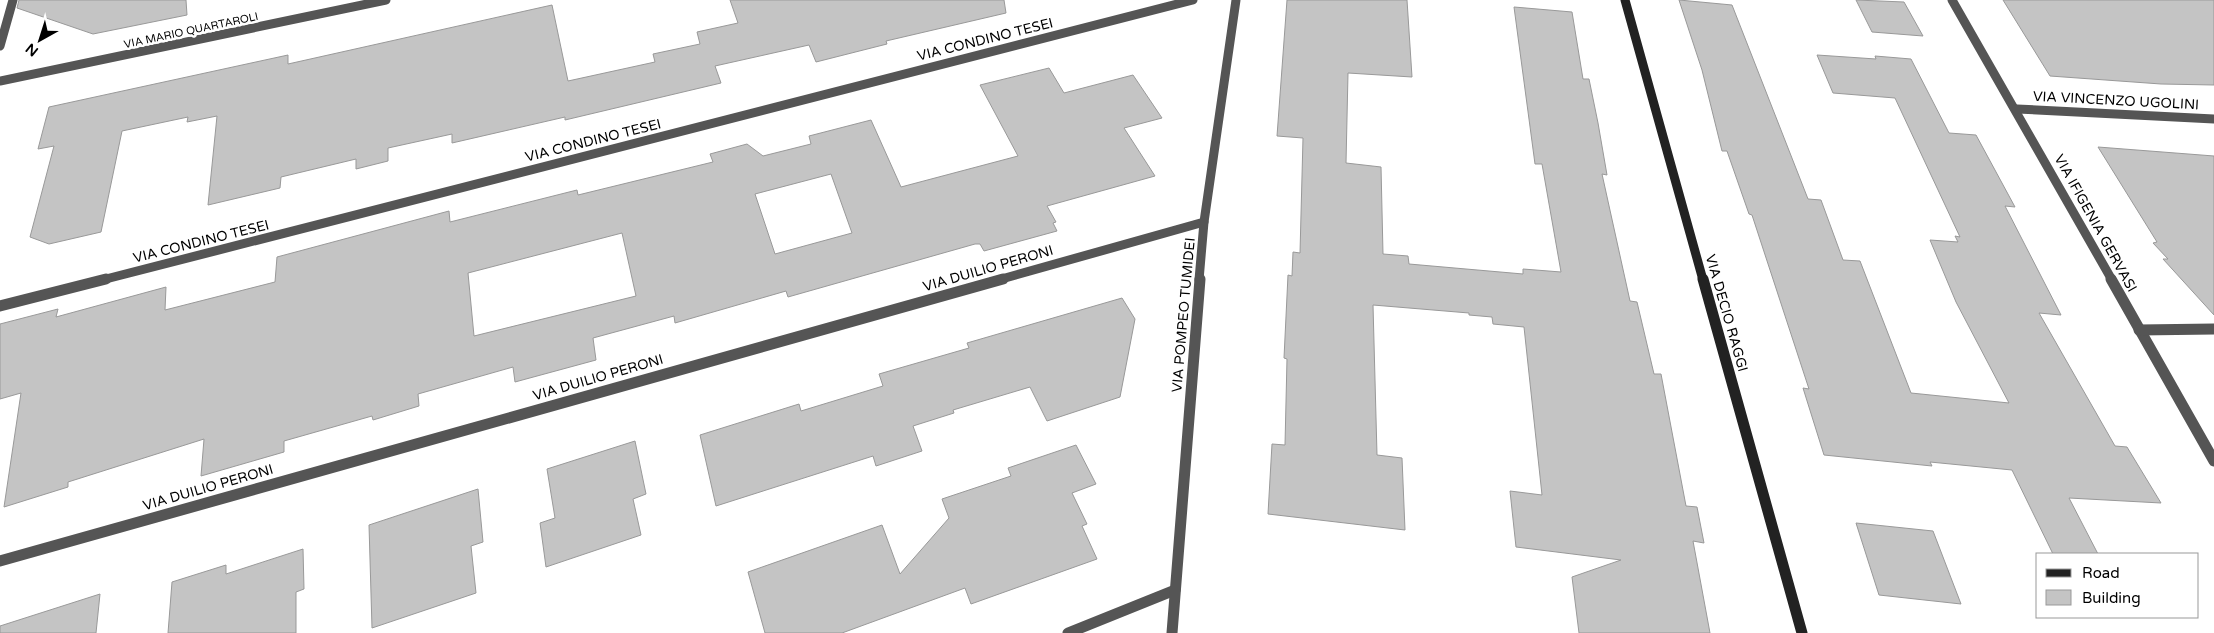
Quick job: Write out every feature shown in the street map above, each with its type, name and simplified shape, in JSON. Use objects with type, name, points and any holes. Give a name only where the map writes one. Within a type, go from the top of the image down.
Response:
[{"type":"main road","name":"VIA DECIO RAGGI","points":[[1625,0],[1802,633]]},
{"type":"street","points":[[0,46],[13,0]]},
{"type":"street","name":"VIA MARIO QUARTAROLI","points":[[0,81],[386,0]]},
{"type":"street","name":"VIA CONDINO TESEI","points":[[0,306],[1193,0]]},
{"type":"street","name":"VIA POMPEO TUMIDEI","points":[[1172,633],[1204,222],[1236,0]]},
{"type":"street","name":"VIA IFIGENIA GERVASI","points":[[1952,0],[2017,109],[2214,461]]},
{"type":"street","name":"VIA VINCENZO UGOLINI","points":[[2017,109],[2214,119]]},
{"type":"street","name":"VIA DUILIO PERONI","points":[[0,561],[1204,222]]},
{"type":"street","points":[[2139,330],[2214,328]]},
{"type":"street","points":[[1068,633],[1175,590]]},
{"type":"building","points":[[19,0],[186,0],[187,15],[93,34],[17,8]]},
{"type":"building","points":[[730,0],[1004,0],[1006,13],[886,41],[887,44],[816,62],[809,45],[715,66],[721,83],[565,120],[565,117],[452,143],[452,134],[388,148],[388,161],[356,169],[356,159],[281,177],[280,188],[208,205],[217,116],[187,122],[188,117],[122,131],[101,232],[49,244],[30,237],[54,146],[38,149],[49,107],[288,55],[288,64],[552,5],[568,81],[655,62],[653,54],[700,44],[697,32],[738,23]]},
{"type":"building","points":[[1287,0],[1407,0],[1412,77],[1348,73],[1346,163],[1381,167],[1383,254],[1408,256],[1409,264],[1523,274],[1523,269],[1561,272],[1542,164],[1535,164],[1514,7],[1572,12],[1583,79],[1589,79],[1598,123],[1607,175],[1602,174],[1630,301],[1637,302],[1654,374],[1661,374],[1686,506],[1697,507],[1704,543],[1693,541],[1710,633],[1579,633],[1572,577],[1621,560],[1516,547],[1510,491],[1542,495],[1524,327],[1493,324],[1492,317],[1469,315],[1469,313],[1373,305],[1377,455],[1402,458],[1405,530],[1268,514],[1272,444],[1285,445],[1287,359],[1284,358],[1288,275],[1292,276],[1293,252],[1300,253],[1303,138],[1277,136]]},
{"type":"building","points":[[1679,0],[1732,5],[1808,199],[1821,200],[1843,260],[1860,261],[1911,393],[2009,403],[1956,302],[1930,240],[1958,242],[1955,236],[1960,237],[1895,98],[1833,93],[1817,55],[1911,59],[1949,133],[1976,135],[2015,207],[2005,206],[2061,315],[2039,313],[2115,446],[2127,447],[2161,503],[2069,498],[2097,553],[2053,553],[2012,470],[1930,462],[1932,466],[1824,455],[1803,388],[1809,389],[1752,215],[1749,214],[1727,151],[1722,151],[1702,70]]},
{"type":"building","points":[[1856,0],[1904,2],[1923,36],[1872,32]]},
{"type":"building","points":[[2003,0],[2214,0],[2214,85],[2161,84],[2050,76]]},
{"type":"building","points":[[1049,68],[1064,93],[1133,75],[1162,118],[1124,128],[1155,176],[1047,206],[1056,222],[1053,223],[1057,231],[984,251],[980,244],[975,244],[788,297],[786,291],[675,323],[674,316],[593,338],[596,360],[515,382],[513,367],[418,394],[419,406],[373,420],[372,416],[284,441],[284,452],[201,476],[204,439],[68,482],[68,487],[4,507],[21,393],[0,399],[0,324],[58,309],[56,317],[166,287],[165,310],[275,282],[277,257],[449,211],[450,222],[577,190],[578,195],[713,162],[710,154],[747,144],[763,156],[811,144],[809,136],[871,120],[901,187],[1018,156],[980,85]],"holes":[[[831,174],[852,233],[775,254],[755,194]],[[622,233],[636,296],[474,336],[468,273]]]},
{"type":"building","points":[[2098,147],[2214,156],[2214,315],[2163,259],[2168,259],[2153,243],[2157,242]]},
{"type":"building","points":[[1122,298],[1135,319],[1120,397],[1047,421],[1030,387],[953,410],[954,413],[913,426],[922,451],[876,466],[873,456],[716,506],[700,435],[799,404],[801,411],[883,386],[879,374],[969,348],[967,343]]},
{"type":"building","points":[[635,441],[646,494],[633,499],[641,535],[546,567],[540,523],[555,518],[547,469]]},
{"type":"building","points":[[1076,445],[1096,484],[1072,493],[1087,524],[1082,526],[1097,559],[971,604],[965,588],[842,633],[765,633],[748,572],[882,525],[900,574],[949,518],[942,499],[1011,476],[1008,468]]},
{"type":"building","points":[[478,489],[483,542],[471,546],[476,593],[372,628],[369,525]]},
{"type":"building","points":[[1856,523],[1933,531],[1961,604],[1879,595]]},
{"type":"building","points":[[303,549],[304,589],[296,592],[296,633],[168,633],[172,582],[226,565],[226,574]]},
{"type":"building","points":[[100,594],[96,633],[0,633],[0,626]]}]
